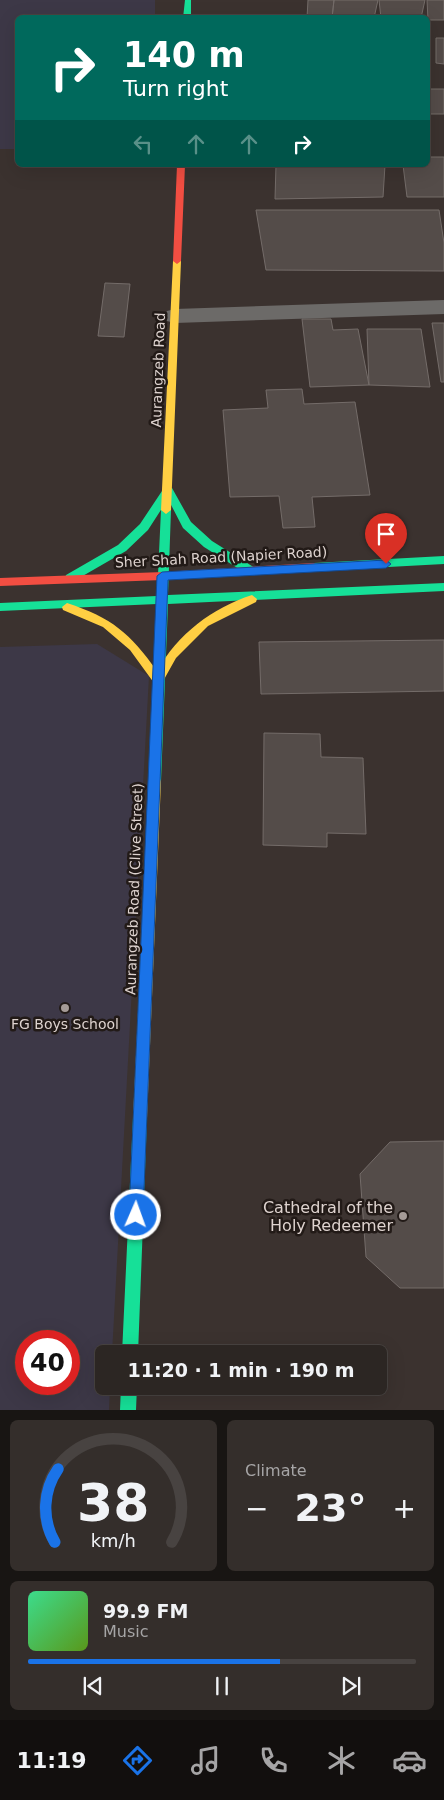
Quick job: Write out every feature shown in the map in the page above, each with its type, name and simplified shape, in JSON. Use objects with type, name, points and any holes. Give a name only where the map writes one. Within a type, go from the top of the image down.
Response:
[{"type":"main road","points":[[187,15],[188,0]]},
{"type":"main road","name":"Aurangzeb Road","points":[[162,576],[168,491],[180,167]]},
{"type":"main road","points":[[66,580],[122,548],[144,526],[168,491],[187,525],[208,544],[251,571]]},
{"type":"main road","name":"Sher Shah Road (Napier Road)","points":[[0,582],[162,576],[444,560]]},
{"type":"main road","name":"Aurangzeb Road (Clive Street)","points":[[130,1345],[162,576]]},
{"type":"main road","points":[[0,607],[161,598],[444,587]]},
{"type":"main road","points":[[62,604],[107,624],[134,647],[158,680],[172,655],[204,623],[261,594]]},
{"type":"main road","points":[[128,1410],[129,1395]]},
{"type":"street","points":[[175,316],[444,308]]},
{"type":"shaded area","points":[[0,0],[155,0],[155,15],[15,15],[15,149],[0,149]]},
{"type":"shaded area","name":"FG Boys School","points":[[97,644],[149,676],[112,1345],[95,1345],[95,1395],[110,1395],[109,1410],[0,1410],[0,647]]},
{"type":"building","points":[[308,0],[334,0],[332,15],[307,15]]},
{"type":"building","points":[[334,0],[378,0],[375,15],[332,15]]},
{"type":"building","points":[[379,0],[425,0],[422,15],[381,15]]},
{"type":"building","points":[[427,0],[444,0],[444,20],[430,20],[430,15],[428,15]]},
{"type":"building","points":[[436,38],[444,38],[444,64],[436,63]]},
{"type":"building","points":[[430,89],[444,89],[444,114],[430,114]]},
{"type":"building","points":[[430,157],[444,157],[444,197],[407,197],[403,167],[430,167]]},
{"type":"building","points":[[276,167],[385,167],[383,197],[275,199]]},
{"type":"building","points":[[256,210],[439,210],[444,243],[444,271],[266,270]]},
{"type":"building","points":[[105,283],[130,284],[124,337],[98,336]]},
{"type":"building","points":[[302,319],[331,319],[333,330],[358,329],[369,385],[310,387]]},
{"type":"building","points":[[432,323],[444,323],[444,382],[441,382]]},
{"type":"building","points":[[367,329],[421,329],[430,387],[369,385]]},
{"type":"building","points":[[302,389],[304,404],[355,402],[370,495],[312,497],[315,527],[283,528],[279,496],[230,497],[223,410],[268,408],[266,390]]},
{"type":"building","points":[[444,640],[444,691],[261,694],[259,642]]},
{"type":"building","points":[[264,733],[320,734],[321,757],[363,758],[366,834],[327,833],[327,847],[263,845]]},
{"type":"building","name":"Cathedral of the Holy Redeemer","points":[[444,1141],[444,1288],[400,1288],[366,1257],[360,1174],[390,1142]]},
{"type":"traffic: fast","points":[[187,15],[188,0]]},
{"type":"traffic: fast","points":[[70,578],[122,548],[144,527],[168,491],[187,525],[208,544],[251,571]]},
{"type":"traffic: fast","points":[[155,781],[166,510]]},
{"type":"traffic: fast","points":[[314,567],[444,560]]},
{"type":"traffic: fast","points":[[0,607],[444,587]]},
{"type":"traffic: fast","points":[[130,1345],[140,1118]]},
{"type":"traffic: fast","points":[[128,1410],[129,1395]]},
{"type":"traffic: slow","points":[[166,510],[177,261]]},
{"type":"traffic: slow","points":[[67,607],[107,624],[134,647],[158,680],[172,655],[204,623],[252,599]]},
{"type":"traffic: slow","points":[[140,1118],[155,781]]},
{"type":"traffic: jam","points":[[177,261],[181,167]]},
{"type":"traffic: jam","points":[[0,582],[163,576],[314,567]]},
{"type":"place","name":"FG Boys School","points":[[65,1008]]},
{"type":"place","name":"Cathedral of the Holy Redeemer","points":[[403,1216]]},
{"type":"route","points":[[136,1215],[162,576],[386,564]]}]
